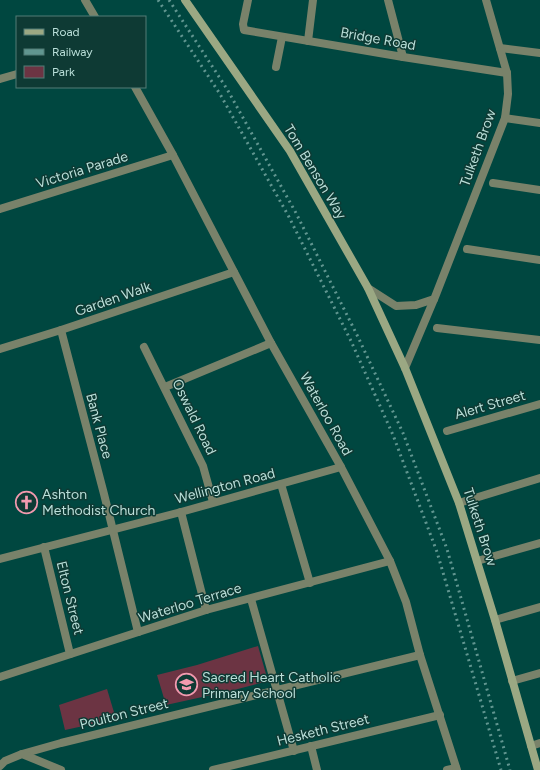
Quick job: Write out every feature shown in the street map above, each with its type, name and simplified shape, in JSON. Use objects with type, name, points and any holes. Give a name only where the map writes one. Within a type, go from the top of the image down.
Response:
[{"type":"main road","name":"Tom Benson Way","points":[[186,0],[290,151],[368,288],[405,368]]},
{"type":"main road","name":"Tulketh Brow","points":[[405,368],[459,503],[495,620],[538,770]]},
{"type":"street","points":[[85,0],[94,16]]},
{"type":"street","name":"Bridge Road","points":[[248,0],[243,24],[244,30],[507,73]]},
{"type":"street","points":[[308,41],[313,0]]},
{"type":"street","points":[[388,0],[404,57]]},
{"type":"street","name":"Tulketh Brow","points":[[405,368],[434,299],[505,118],[508,94],[507,73],[486,0]]},
{"type":"street","points":[[276,67],[282,37]]},
{"type":"street","points":[[500,48],[540,53]]},
{"type":"street","points":[[0,79],[16,74]]},
{"type":"street","name":"Waterloo Road","points":[[136,88],[173,155],[271,342],[341,466],[390,561],[406,602],[420,655],[456,769]]},
{"type":"street","points":[[505,118],[540,123]]},
{"type":"street","name":"Victoria Parade","points":[[0,209],[173,155]]},
{"type":"street","points":[[493,183],[540,190]]},
{"type":"street","points":[[467,249],[540,260]]},
{"type":"street","name":"Garden Walk","points":[[0,349],[234,272]]},
{"type":"street","points":[[368,288],[396,306],[416,305],[434,299]]},
{"type":"street","points":[[437,328],[540,340]]},
{"type":"street","name":"Bank Place","points":[[61,330],[113,529],[138,632]]},
{"type":"street","points":[[165,387],[271,342]]},
{"type":"street","name":"Oswald Road","points":[[144,347],[203,466],[213,502]]},
{"type":"street","name":"Alert Street","points":[[447,431],[540,404]]},
{"type":"street","name":"Wellington Road","points":[[0,560],[44,547],[181,512],[341,466]]},
{"type":"street","points":[[459,503],[540,478]]},
{"type":"street","points":[[281,484],[310,583]]},
{"type":"street","points":[[181,512],[206,610]]},
{"type":"street","points":[[477,561],[540,543]]},
{"type":"street","name":"Elton Street","points":[[44,547],[70,654]]},
{"type":"street","name":"Waterloo Terrace","points":[[0,678],[206,610],[390,561]]},
{"type":"street","points":[[251,599],[294,751]]},
{"type":"street","points":[[495,620],[540,607]]},
{"type":"street","name":"Poulton Street","points":[[0,766],[5,761],[22,754],[61,743],[420,655]]},
{"type":"street","points":[[512,681],[540,673]]},
{"type":"street","name":"Hesketh Street","points":[[213,770],[440,715]]},
{"type":"street","points":[[531,746],[540,743]]},
{"type":"street","points":[[311,746],[317,770]]},
{"type":"street","points":[[22,754],[61,770]]},
{"type":"street","points":[[447,770],[456,769]]},
{"type":"green space","points":[[258,646],[268,681],[166,705],[157,675],[197,665]]},
{"type":"green space","points":[[107,689],[116,719],[65,730],[59,705]]},
{"type":"railway","points":[[158,0],[220,94],[289,217],[351,341],[393,435],[437,552],[501,770]]},
{"type":"railway","points":[[169,0],[227,89],[296,213],[358,337],[403,433],[447,549],[510,770]]},
{"type":"place","name":"Ashton Methodist Church","points":[[27,502]]},
{"type":"place","name":"Sacred Heart Catholic Primary School","points":[[186,685]]}]
